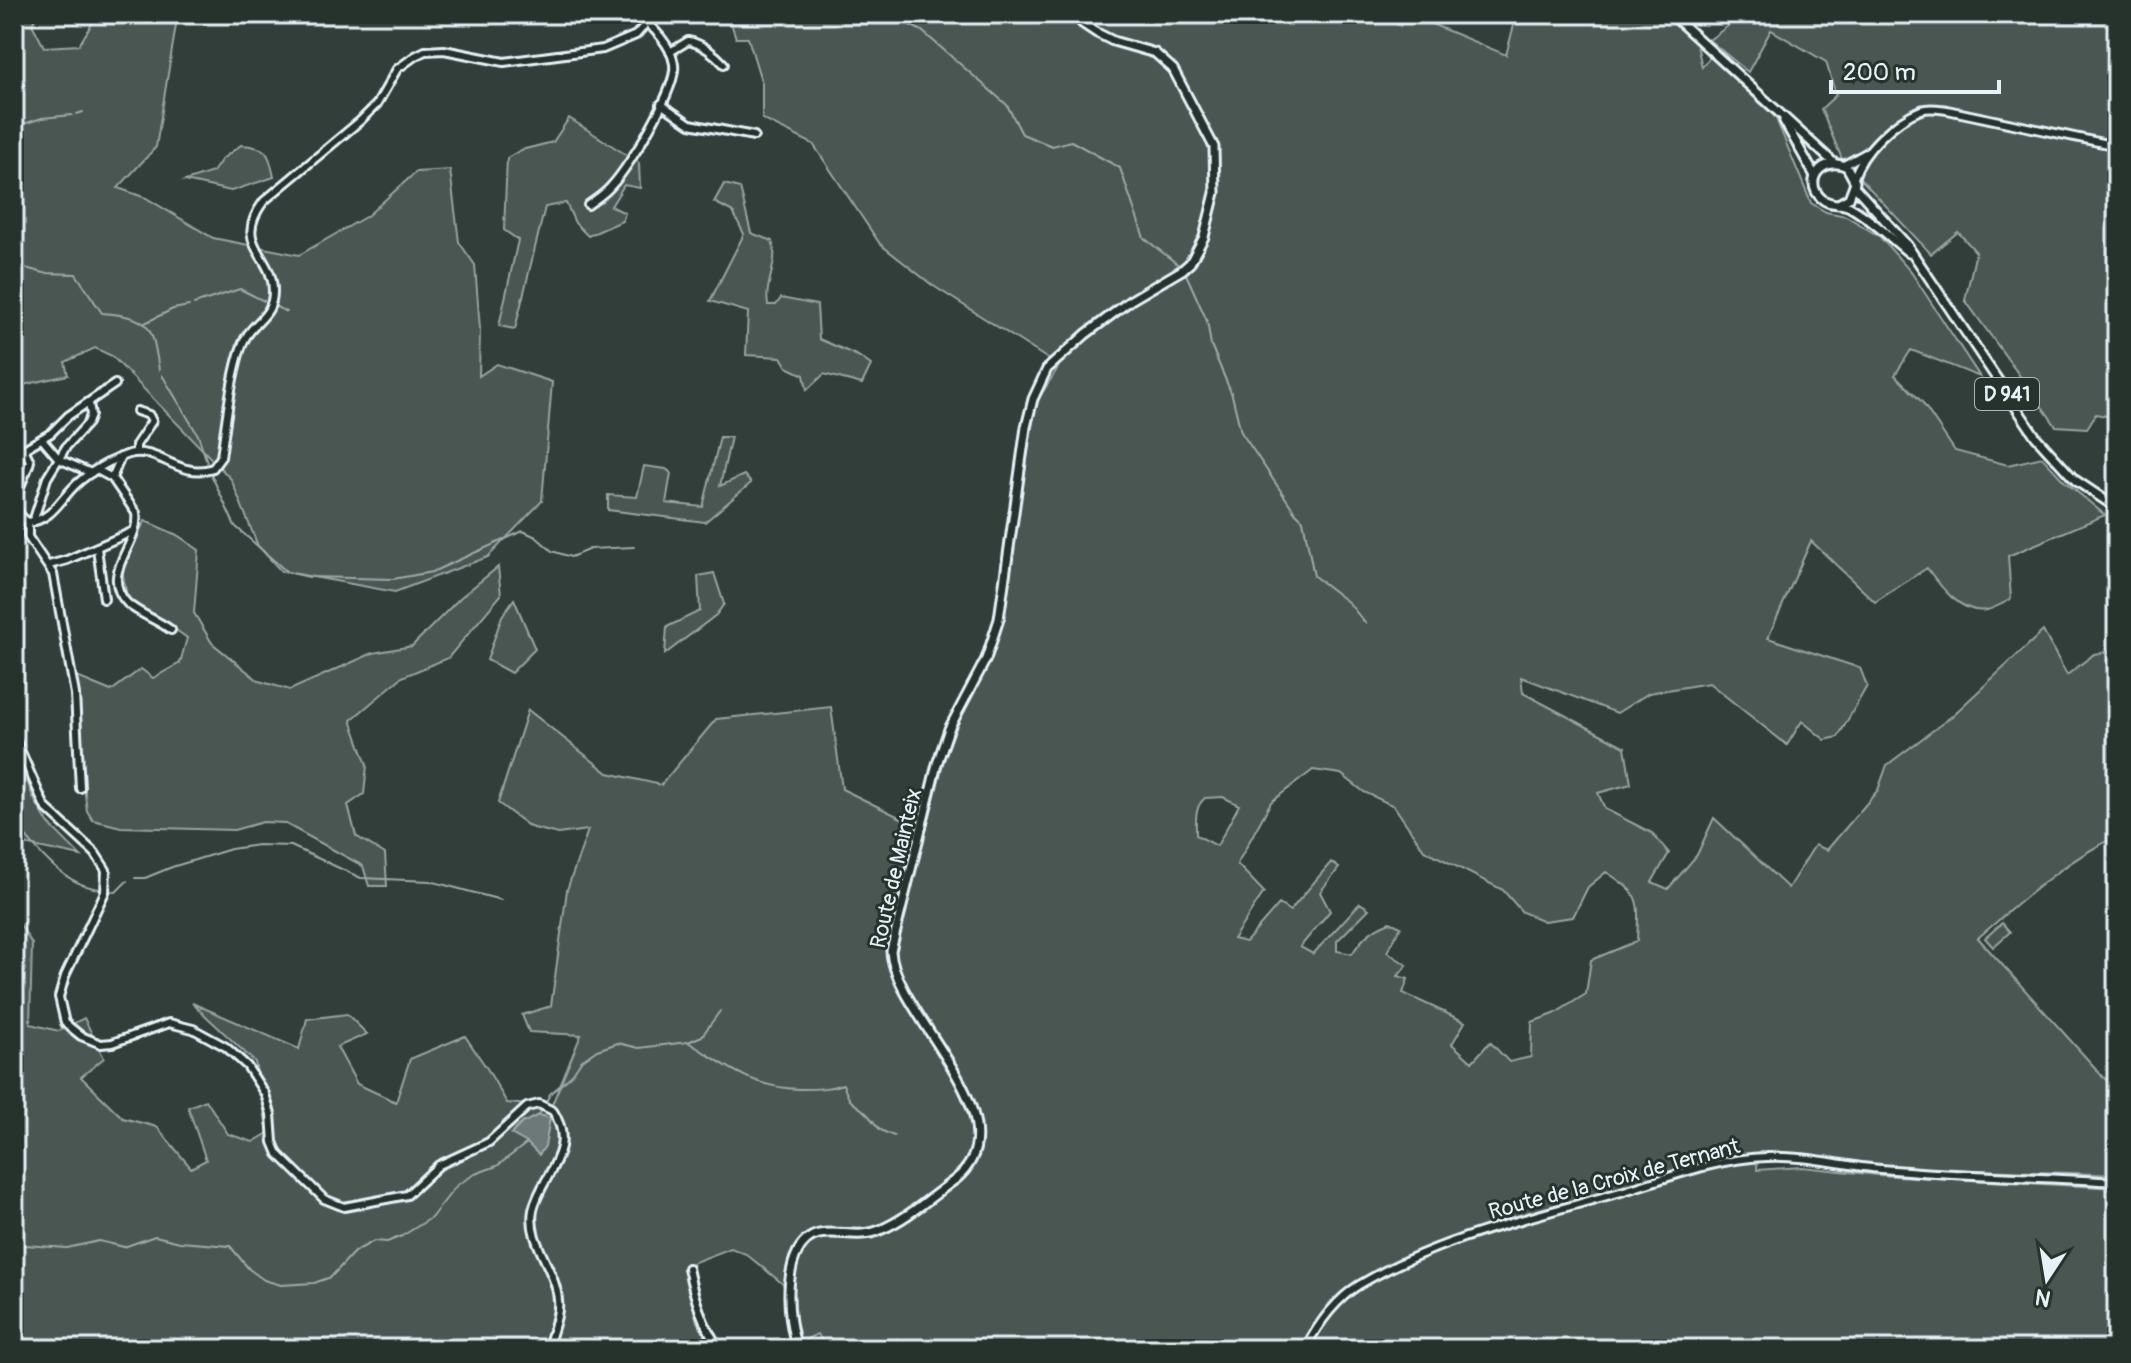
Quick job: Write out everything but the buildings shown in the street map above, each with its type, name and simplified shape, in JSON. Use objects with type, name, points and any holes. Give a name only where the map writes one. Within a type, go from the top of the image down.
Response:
[{"type":"main road","name":"Route de Mainteix","points":[[798,1349],[789,1298],[793,1262],[800,1246],[807,1239],[822,1234],[859,1235],[879,1231],[966,1171],[976,1153],[974,1117],[963,1089],[951,1062],[895,974],[891,951],[937,764],[949,729],[994,641],[1026,427],[1033,399],[1047,369],[1086,334],[1131,300],[1190,263],[1204,237],[1215,193],[1214,147],[1173,69],[1155,53],[1097,33],[1082,23],[1078,14]]},
{"type":"main road","points":[[1671,14],[1834,163]]},
{"type":"main road","points":[[1777,109],[1815,176]]},
{"type":"main road","points":[[1834,163],[1844,165],[1855,182],[1849,198],[1838,204],[1830,203],[1818,196],[1815,176],[1822,166],[1834,163]]},
{"type":"main road","name":"D 941","points":[[1855,182],[1918,261],[2036,437],[2075,480],[2117,508]]},
{"type":"main road","name":"D 941","points":[[1838,204],[1846,205],[1875,223],[1918,261]]},
{"type":"street","points":[[588,205],[612,186],[638,148],[675,73],[670,52],[648,17],[638,14]]},
{"type":"street","points":[[30,522],[48,515],[67,493],[94,472],[136,452],[194,471],[204,471],[219,462],[240,350],[250,331],[262,321],[273,294],[272,280],[252,240],[255,212],[377,104],[397,69],[425,51],[444,50],[504,62],[589,51],[626,41],[636,35],[648,17]]},
{"type":"street","points":[[670,52],[688,41],[694,42],[724,64]]},
{"type":"street","points":[[661,104],[690,124],[754,136]]},
{"type":"street","points":[[1855,182],[1857,167],[1869,151],[1907,117],[1925,109],[1947,110],[2117,146]]},
{"type":"street","points":[[1844,165],[1869,151]]},
{"type":"street","points":[[14,452],[42,439],[68,416],[115,384]]},
{"type":"street","points":[[80,788],[75,694],[53,574],[28,537],[30,522],[42,491],[59,459],[88,423],[91,415],[89,403]]},
{"type":"street","points":[[136,452],[136,445],[152,421],[149,415],[137,411]]},
{"type":"street","points":[[42,439],[59,459],[112,478],[136,513],[134,531],[118,568],[119,588],[127,603],[171,630]]},
{"type":"street","points":[[24,449],[29,453],[30,461],[15,504],[16,512],[30,522]]},
{"type":"street","points":[[112,478],[121,457]]},
{"type":"street","points":[[49,565],[134,531]]},
{"type":"street","points":[[97,548],[104,599]]},
{"type":"street","points":[[14,631],[14,662]]},
{"type":"street","points":[[14,736],[45,807],[95,853],[106,870],[105,892],[65,976],[59,997],[65,1023],[81,1036],[101,1044],[112,1043],[169,1023],[193,1029],[226,1047],[247,1066],[265,1094],[278,1154],[324,1199],[344,1207],[407,1195],[439,1165],[489,1142],[527,1107],[539,1104],[553,1111],[560,1128],[560,1150],[552,1173],[539,1194],[532,1218],[558,1300],[548,1349]]},
{"type":"street","name":"Route de la Croix de Ternant","points":[[1305,1349],[1321,1320],[1356,1287],[1407,1262],[1522,1221],[1693,1170],[1736,1161],[1788,1157],[1859,1168],[2117,1182]]},
{"type":"street","points":[[688,1268],[694,1297],[709,1335],[720,1349]]},
{"type":"shaded area","points":[[14,14],[38,14],[32,24],[44,47],[79,45],[98,14],[174,14],[177,19],[156,147],[118,188],[146,198],[213,238],[299,255],[367,216],[416,172],[450,170],[459,242],[475,265],[480,329],[479,376],[497,364],[552,382],[542,501],[488,557],[395,592],[281,571],[258,546],[231,479],[112,356],[95,348],[65,362],[68,375],[14,387]]},
{"type":"shaded area","points":[[728,14],[1333,14],[1349,24],[1363,17],[1374,16],[1400,26],[1410,15],[1506,55],[1517,14],[1663,14],[1697,45],[1702,67],[1710,57],[1774,114],[1811,203],[1826,212],[1846,216],[1880,237],[1911,272],[1980,377],[1911,350],[1895,375],[1922,402],[1955,451],[2008,465],[2042,457],[2064,481],[2105,515],[2008,556],[2011,599],[1987,610],[1960,604],[1927,568],[1875,602],[1811,541],[1768,638],[1860,668],[1867,686],[1838,737],[1825,740],[1802,721],[1787,745],[1709,683],[1649,693],[1617,713],[1521,677],[1523,693],[1625,747],[1631,784],[1598,793],[1605,809],[1652,833],[1669,853],[1652,882],[1668,889],[1697,855],[1714,818],[1788,888],[1815,845],[1827,850],[1878,790],[1887,765],[1952,716],[2043,631],[2067,675],[2094,654],[2117,650],[2117,836],[2061,869],[1978,938],[2117,1092],[2117,1175],[1885,1166],[1774,1154],[1758,1154],[1757,1170],[1802,1167],[1878,1175],[2117,1188],[2117,1349],[915,1349],[897,1339],[898,1349],[829,1349],[817,1334],[801,1342],[783,1284],[746,1254],[731,1248],[684,1266],[697,1322],[714,1349],[14,1349],[14,915],[32,944],[30,1024],[59,1031],[84,1018],[104,1058],[81,1077],[123,1118],[157,1127],[191,1168],[206,1160],[188,1107],[206,1100],[228,1134],[253,1142],[268,1133],[255,1062],[192,1003],[299,1049],[307,1019],[347,1014],[367,1034],[337,1047],[357,1084],[396,1102],[410,1059],[465,1036],[507,1103],[551,1107],[581,1035],[529,1032],[522,1015],[551,1006],[567,890],[588,830],[558,834],[530,827],[498,803],[528,710],[608,773],[661,785],[716,719],[831,707],[842,789],[901,818],[925,826],[939,772],[1004,604],[1036,403],[1059,366],[932,285],[880,244],[813,144],[762,119],[762,84],[748,38],[736,38]],"holes":[[[1313,770],[1341,774],[1364,792],[1394,806],[1424,850],[1503,890],[1522,912],[1544,921],[1573,917],[1588,887],[1606,872],[1626,886],[1636,900],[1637,941],[1591,960],[1586,994],[1554,1014],[1532,1022],[1531,1057],[1509,1062],[1490,1042],[1472,1062],[1452,1044],[1465,1022],[1403,993],[1408,979],[1398,976],[1407,965],[1387,952],[1401,927],[1390,922],[1368,935],[1352,954],[1337,951],[1337,941],[1369,909],[1360,903],[1313,954],[1300,947],[1330,911],[1320,892],[1339,868],[1331,862],[1290,911],[1279,904],[1246,942],[1233,939],[1264,892],[1237,864],[1271,802]],[[1223,797],[1239,805],[1217,846],[1196,835],[1196,815],[1205,798]]]},
{"type":"shaded area","points":[[1744,14],[2117,14],[2117,418],[2096,414],[2087,428],[2056,426],[1965,300],[1976,252],[1958,232],[1931,254],[1842,159],[1821,109],[1836,95],[1826,62],[1771,30],[1748,72],[1709,40]]},
{"type":"shaded area","points":[[569,118],[639,163],[640,188],[624,185],[611,206],[625,213],[622,221],[588,236],[575,223],[566,203],[545,207],[515,329],[499,326],[518,240],[504,230],[507,158],[521,150],[553,142]]},
{"type":"shaded area","points":[[241,145],[266,152],[274,177],[231,191],[185,181],[213,172],[222,159]]},
{"type":"shaded area","points":[[724,184],[740,188],[751,233],[772,241],[774,257],[768,305],[776,305],[781,298],[817,305],[819,339],[871,365],[862,384],[824,374],[807,390],[804,375],[787,367],[781,357],[746,355],[748,312],[710,301],[744,234],[733,212],[714,202]]},
{"type":"shaded area","points":[[720,437],[731,437],[720,486],[744,475],[751,483],[705,522],[608,510],[608,495],[637,497],[644,466],[666,469],[671,473],[666,503],[703,507]]},
{"type":"shaded area","points":[[145,521],[177,535],[199,550],[194,613],[212,643],[259,681],[290,690],[373,653],[412,646],[461,597],[498,567],[501,595],[448,658],[402,677],[351,720],[367,765],[364,794],[348,805],[356,836],[385,854],[387,886],[369,886],[363,866],[284,823],[263,822],[234,830],[121,827],[93,820],[87,811],[77,727],[77,677],[111,691],[141,669],[153,678],[180,663],[187,638],[154,614],[128,601],[121,565]]},
{"type":"shaded area","points":[[714,573],[724,604],[716,615],[665,654],[667,627],[700,611],[698,576]]},
{"type":"shaded area","points":[[514,599],[535,649],[511,673],[487,660],[502,616]]},
{"type":"shaded area","points":[[14,749],[34,799],[48,823],[81,856],[14,842]]},
{"type":"shaded area","points":[[2002,923],[2010,932],[1993,947],[1985,938]]},
{"type":"shaded area","points":[[539,1115],[550,1118],[545,1146],[539,1155],[511,1134],[522,1123]]},
{"type":"waterway","points":[[887,14],[922,31],[1007,105],[1022,134],[1052,146],[1071,141],[1120,168],[1144,238],[1180,266]]},
{"type":"waterway","points":[[77,114],[83,112]]},
{"type":"waterway","points":[[14,127],[42,118],[72,115]]},
{"type":"waterway","points":[[14,265],[44,273],[76,274],[102,313],[131,317],[147,326],[159,370]]},
{"type":"waterway","points":[[1186,274],[1207,321],[1211,345],[1232,395],[1241,432],[1303,520],[1314,576],[1349,603],[1365,623]]},
{"type":"waterway","points":[[194,304],[240,289],[264,301]]},
{"type":"waterway","points":[[145,323],[173,309],[189,306]]},
{"type":"waterway","points":[[274,306],[287,312]]},
{"type":"waterway","points":[[162,375],[198,435],[207,462]]},
{"type":"waterway","points":[[210,472],[235,526],[287,572],[309,577],[393,579],[432,572],[523,531],[536,537],[552,551],[571,557],[590,549],[634,547]]},
{"type":"waterway","points":[[14,822],[62,873],[86,886],[99,889]]},
{"type":"waterway","points":[[135,878],[145,878],[231,849],[258,845],[291,846],[361,878],[430,881],[501,900]]},
{"type":"waterway","points":[[109,891],[116,892],[127,881]]},
{"type":"waterway","points":[[688,1042],[702,1036],[720,1011]]},
{"type":"waterway","points":[[547,1100],[581,1061],[597,1050],[618,1043],[639,1048],[688,1042],[741,1074],[768,1085],[806,1089],[843,1084],[851,1101],[880,1130],[894,1136]]},
{"type":"waterway","points":[[539,1115],[542,1109]]},
{"type":"waterway","points":[[14,1240],[25,1245],[67,1248],[99,1241],[124,1247],[155,1236],[180,1242],[230,1246],[249,1269],[264,1280],[281,1285],[314,1283],[331,1277],[354,1252],[374,1241],[387,1242],[402,1236],[431,1218],[457,1185],[497,1166],[527,1143]]}]
